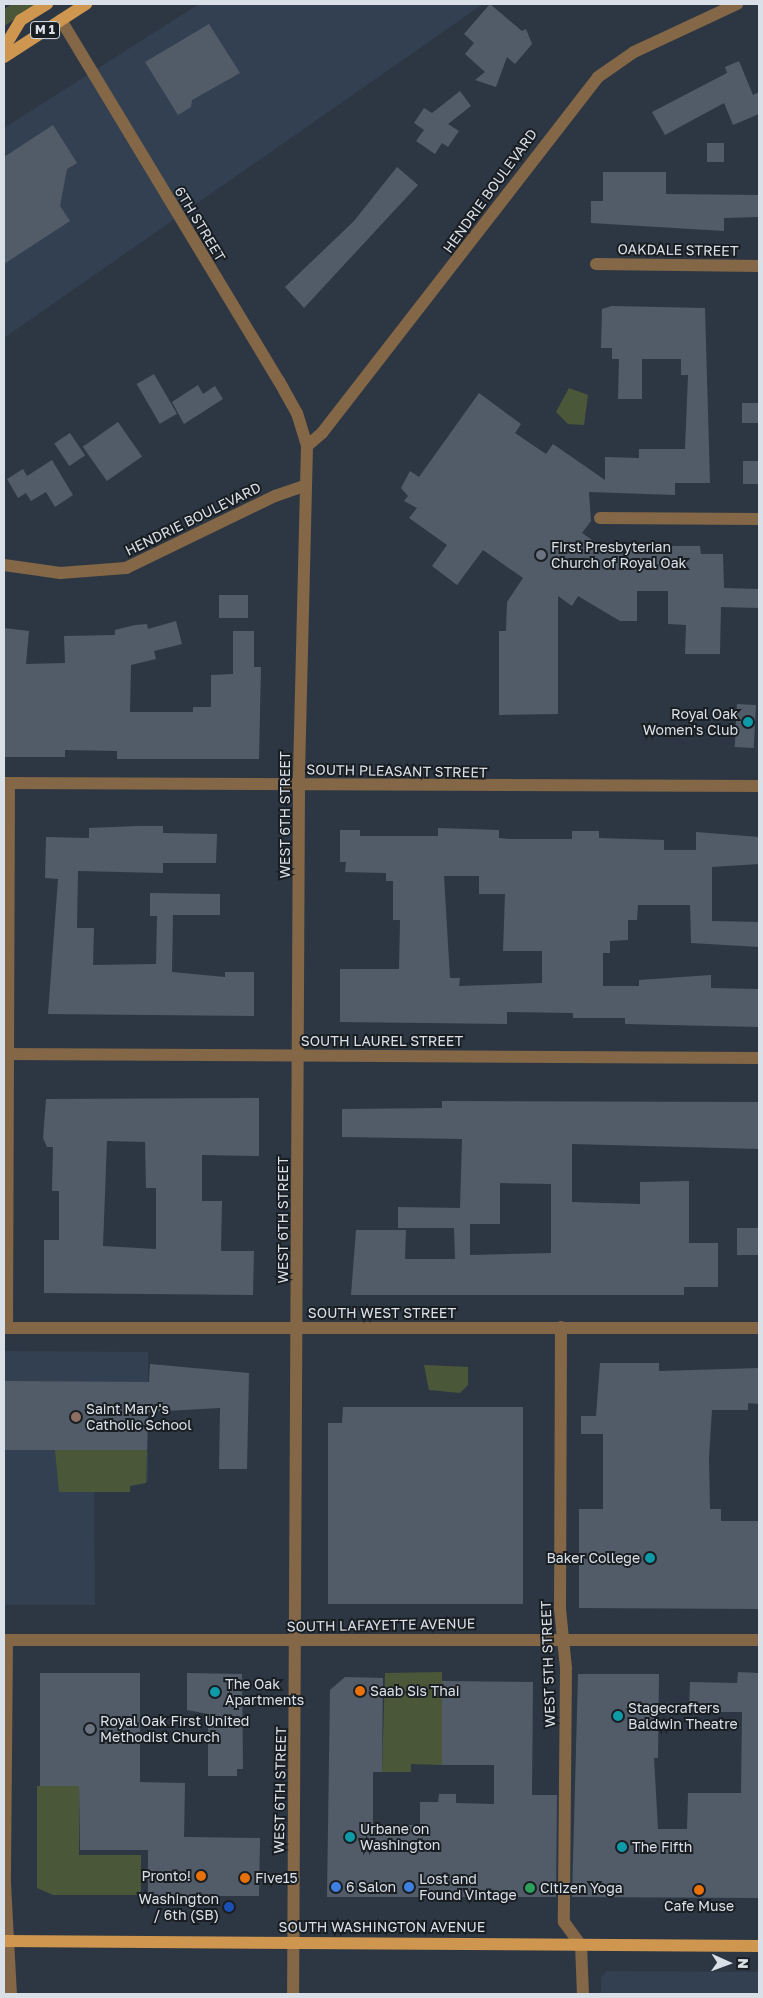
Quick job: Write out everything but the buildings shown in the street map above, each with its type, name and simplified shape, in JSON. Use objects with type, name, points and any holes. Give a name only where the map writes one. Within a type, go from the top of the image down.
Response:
[{"type":"main road","points":[[4,48],[20,20],[47,4]]},
{"type":"main road","name":"M 1","points":[[4,57],[86,4]]},
{"type":"main road","name":"SOUTH WASHINGTON AVENUE","points":[[5,1941],[294,1941],[759,1946]]},
{"type":"street","name":"HENDRIE BOULEVARD","points":[[307,446],[322,433],[598,77],[634,52],[738,4]]},
{"type":"street","name":"6TH STREET","points":[[61,20],[279,381],[297,413],[307,446]]},
{"type":"street","name":"OAKDALE STREET","points":[[596,264],[759,266]]},
{"type":"street","name":"WEST 6TH STREET","points":[[293,1994],[300,1055],[299,785],[304,486],[307,446]]},
{"type":"street","name":"HENDRIE BOULEVARD","points":[[4,566],[60,573],[126,568],[275,496],[304,486]]},
{"type":"street","points":[[600,518],[759,519]]},
{"type":"street","name":"SOUTH PLEASANT STREET","points":[[6,783],[759,786]]},
{"type":"street","points":[[5,1328],[6,783]]},
{"type":"street","name":"SOUTH LAUREL STREET","points":[[5,1054],[759,1058]]},
{"type":"street","name":"WEST 5TH STREET","points":[[562,1327],[562,1639],[566,1668],[564,1922],[581,1945]]},
{"type":"street","name":"SOUTH WEST STREET","points":[[5,1328],[759,1328]]},
{"type":"street","points":[[5,1640],[5,1941],[11,1994]]},
{"type":"street","name":"SOUTH LAFAYETTE AVENUE","points":[[5,1640],[759,1640]]},
{"type":"street","points":[[581,1945],[583,1994]]},
{"type":"shaded area","points":[[199,4],[483,4],[4,338],[4,128]]},
{"type":"shaded area","name":"Saint Mary's Catholic School","points":[[4,1351],[148,1352],[148,1482],[130,1486],[130,1492],[94,1492],[95,1605],[4,1605]]},
{"type":"shaded area","points":[[607,1971],[759,1972],[759,1994],[601,1994],[601,1977]]},
{"type":"green space","points":[[12,4],[38,4],[4,26],[4,9]]},
{"type":"green space","points":[[569,388],[588,395],[584,425],[568,424],[556,412]]},
{"type":"green space","points":[[424,1365],[468,1367],[468,1385],[460,1393],[429,1390]]},
{"type":"green space","points":[[55,1450],[147,1450],[146,1483],[130,1486],[130,1492],[59,1492]]},
{"type":"green space","points":[[442,1672],[442,1765],[411,1764],[411,1772],[382,1772],[385,1673]]},
{"type":"green space","points":[[37,1786],[79,1786],[79,1855],[141,1855],[141,1895],[53,1895],[37,1888]]},
{"type":"place","name":"First Presbyterian Church of Royal Oak","points":[[541,555]]},
{"type":"place","name":"Royal Oak Women's Club","points":[[748,722]]},
{"type":"place","name":"Saint Mary's Catholic School","points":[[76,1417]]},
{"type":"place","name":"Baker College","points":[[650,1558]]},
{"type":"place","name":"Saab Sis Thai","points":[[360,1691]]},
{"type":"place","name":"The Oak Apartments","points":[[215,1692]]},
{"type":"place","name":"Stagecrafters Baldwin Theatre","points":[[618,1716]]},
{"type":"place","name":"Royal Oak First United Methodist Church","points":[[90,1729]]},
{"type":"place","name":"Urbane on Washington","points":[[350,1837]]},
{"type":"place","name":"The Fifth","points":[[622,1847]]},
{"type":"place","name":"Pronto!","points":[[201,1876]]},
{"type":"place","name":"Five15","points":[[245,1878]]},
{"type":"place","name":"6 Salon","points":[[336,1887]]},
{"type":"place","name":"Lost and Found Vintage","points":[[409,1887]]},
{"type":"place","name":"Citizen Yoga","points":[[530,1888]]},
{"type":"place","name":"Cafe Muse","points":[[699,1890]]},
{"type":"place","name":"Washington / 6th (SB)","points":[[229,1907]]}]
